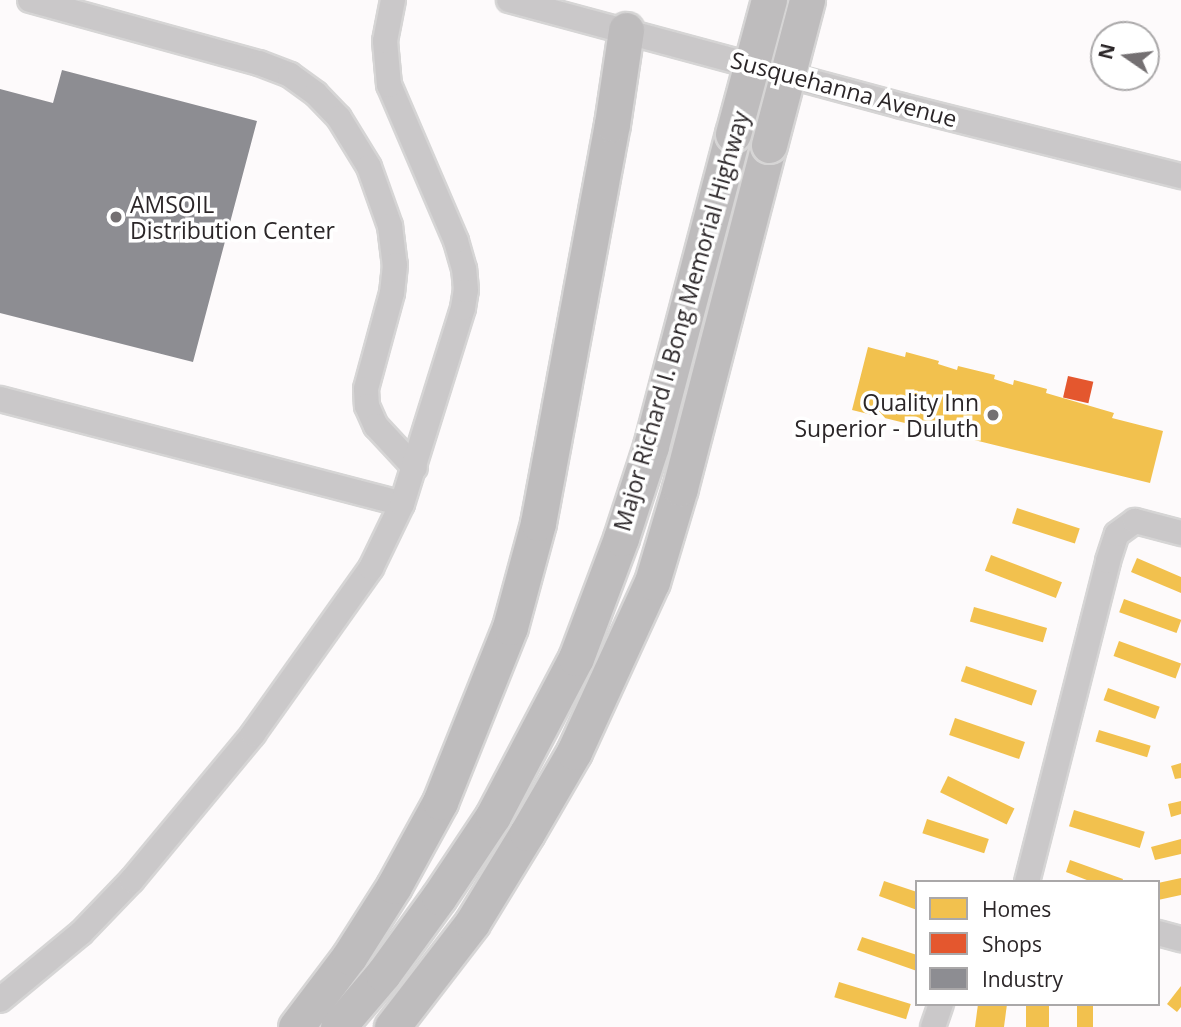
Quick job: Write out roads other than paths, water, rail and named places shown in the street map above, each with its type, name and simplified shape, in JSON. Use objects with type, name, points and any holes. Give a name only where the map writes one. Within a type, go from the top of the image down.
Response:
[{"type":"highway","name":"Major Richard I. Bong Memorial Highway","points":[[338,1027],[383,974],[493,816],[576,658],[621,538],[651,446],[769,0]]},
{"type":"highway","name":"Major Richard I. Bong Memorial Highway","points":[[392,1027],[472,923],[527,833],[574,752],[652,582],[680,488],[807,0]]},
{"type":"highway","points":[[296,1027],[349,957],[394,886],[440,802],[510,627],[538,523],[612,124],[626,30]]},
{"type":"street","points":[[30,0],[259,63],[290,75],[316,94],[339,118],[369,167],[390,226],[395,265],[392,293],[366,389],[367,406],[376,426],[415,468]]},
{"type":"street","points":[[0,1000],[81,933],[132,880],[253,734],[371,568],[402,504],[415,468],[466,289],[464,269],[456,241],[389,85],[385,41],[393,0]]},
{"type":"street","name":"Susquehanna Avenue","points":[[509,0],[902,106],[1181,176]]},
{"type":"street","points":[[0,399],[402,504]]},
{"type":"street","points":[[1028,880],[1117,534],[1135,521],[1181,533]]},
{"type":"street","points":[[1160,934],[1181,939]]},
{"type":"street","points":[[933,1027],[940,1006]]},
{"type":"place","name":"AMSOIL Distribution Center","points":[[116,217]]},
{"type":"place","name":"Quality Inn Superior - Duluth","points":[[993,415]]}]
